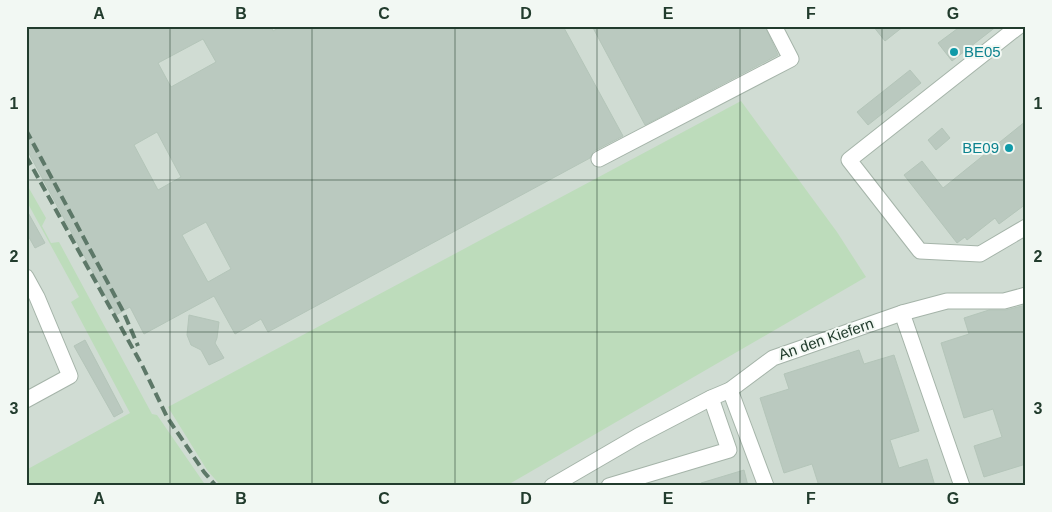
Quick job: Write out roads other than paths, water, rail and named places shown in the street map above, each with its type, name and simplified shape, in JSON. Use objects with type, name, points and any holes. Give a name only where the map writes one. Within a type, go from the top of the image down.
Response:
[{"type":"street","points":[[599,158],[791,59],[774,26]]},
{"type":"street","points":[[1019,26],[849,160],[920,251],[980,254],[1026,227]]},
{"type":"street","points":[[26,277],[32,300],[70,376],[26,400]]},
{"type":"street","name":"An den Kiefern","points":[[552,486],[568,481],[711,398],[730,390],[772,358],[902,313],[947,300],[1004,301],[1026,295]]},
{"type":"street","points":[[902,313],[962,486]]},
{"type":"street","points":[[730,390],[766,486]]},
{"type":"street","points":[[609,486],[729,450],[711,398]]},
{"type":"railway","points":[[26,130],[123,311],[138,346]]},
{"type":"railway","points":[[26,156],[143,367],[167,417],[204,472],[216,486]]},
{"type":"place","name":"BE05","points":[[954,52]]},
{"type":"place","name":"BE09","points":[[1009,148]]}]
